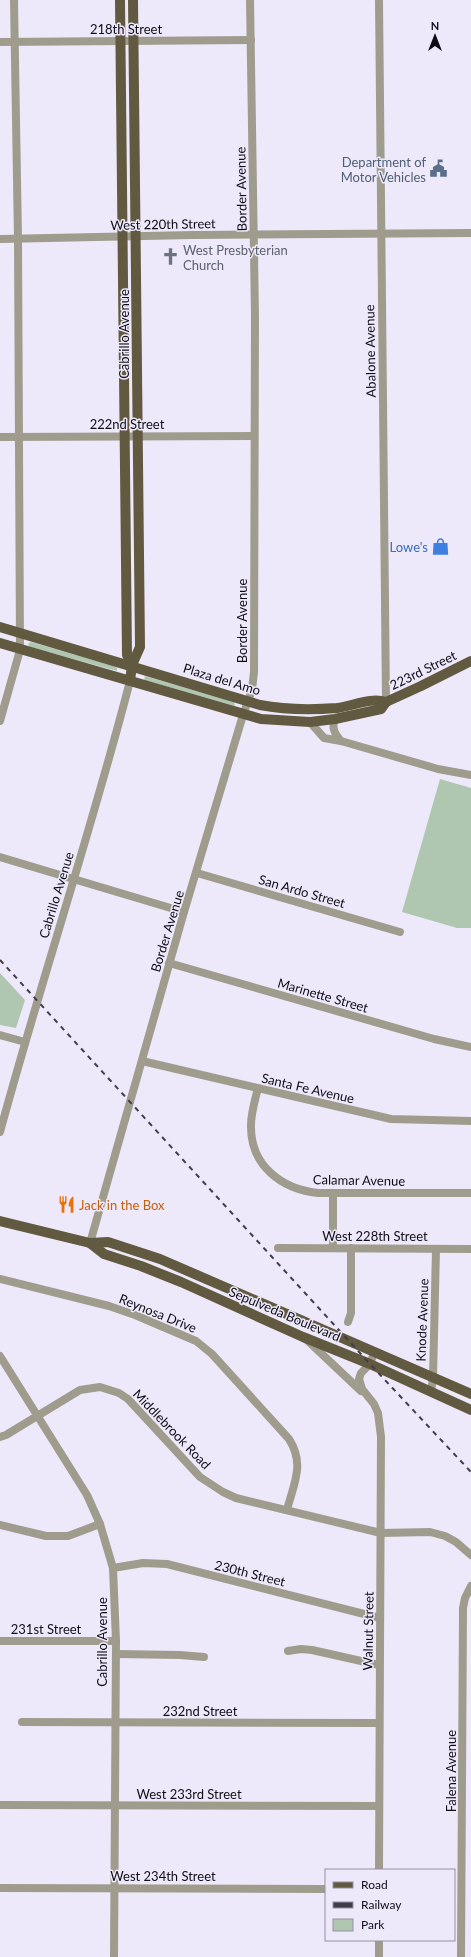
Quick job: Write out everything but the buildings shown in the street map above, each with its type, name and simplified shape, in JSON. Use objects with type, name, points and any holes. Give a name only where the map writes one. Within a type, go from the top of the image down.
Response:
[{"type":"main road","name":"Cabrillo Avenue","points":[[120,0],[127,655],[132,665]]},
{"type":"main road","name":"Cabrillo Avenue","points":[[130,681],[132,665],[140,647],[133,0]]},
{"type":"main road","name":"Plaza del Amo","points":[[0,627],[276,708],[313,709],[358,704],[377,699],[386,702],[381,709],[335,719],[310,722],[261,719],[0,644]]},
{"type":"main road","name":"223rd Street","points":[[386,702],[471,660]]},
{"type":"main road","name":"Sepulveda Boulevard","points":[[0,1221],[90,1243],[108,1242],[130,1248],[471,1394]]},
{"type":"main road","name":"Sepulveda Boulevard","points":[[90,1243],[104,1254],[141,1266],[303,1337],[370,1364],[471,1410]]},
{"type":"main road","points":[[202,1292],[207,1280]]},
{"type":"street","points":[[0,721],[20,650],[18,239],[14,0]]},
{"type":"street","name":"Border Avenue","points":[[90,1243],[184,912],[197,873],[243,715],[252,690],[254,672],[254,235],[250,0]]},
{"type":"street","name":"Abalone Avenue","points":[[379,0],[380,233],[386,702]]},
{"type":"street","name":"218th Street","points":[[0,42],[251,40]]},
{"type":"street","name":"West 220th Street","points":[[0,239],[136,236],[471,233]]},
{"type":"street","name":"222nd Street","points":[[0,437],[254,436]]},
{"type":"street","name":"Cabrillo Avenue","points":[[0,1132],[25,1042],[74,880],[130,681]]},
{"type":"street","points":[[335,719],[333,728],[335,734],[341,741]]},
{"type":"street","points":[[310,722],[324,738],[341,741],[438,769],[471,775]]},
{"type":"street","points":[[0,857],[184,912]]},
{"type":"street","name":"San Ardo Street","points":[[197,873],[400,932]]},
{"type":"street","name":"Marinette Street","points":[[170,963],[434,1039],[471,1047]]},
{"type":"street","points":[[0,1035],[25,1042]]},
{"type":"street","name":"Santa Fe Avenue","points":[[142,1062],[391,1119],[471,1121]]},
{"type":"street","name":"Calamar Avenue","points":[[258,1088],[251,1124],[251,1136],[259,1159],[266,1170],[279,1180],[308,1192],[471,1193]]},
{"type":"street","points":[[333,1193],[333,1248]]},
{"type":"street","name":"West 228th Street","points":[[278,1248],[471,1249]]},
{"type":"street","points":[[348,1322],[351,1313],[350,1248]]},
{"type":"street","name":"Knode Avenue","points":[[431,1392],[433,1378],[436,1249]]},
{"type":"street","name":"Reynosa Drive","points":[[0,1280],[109,1306],[186,1336],[204,1346],[289,1439],[296,1449],[298,1468],[287,1510]]},
{"type":"street","name":"Walnut Street","points":[[303,1337],[367,1396]]},
{"type":"street","name":"Walnut Street","points":[[374,1353],[370,1364],[360,1373],[359,1378],[362,1389],[374,1404],[380,1423],[381,1533],[379,1665],[379,1869]]},
{"type":"street","name":"Cabrillo Avenue","points":[[0,1356],[87,1495],[100,1524],[114,1568],[116,1641],[114,1957]]},
{"type":"street","name":"Middlebrook Road","points":[[0,1437],[6,1435],[80,1390],[89,1387],[110,1389],[128,1399],[195,1473],[210,1484],[236,1498],[381,1533],[430,1532],[445,1536],[456,1542],[471,1555]]},
{"type":"street","points":[[0,1525],[46,1536],[68,1536],[100,1524]]},
{"type":"street","name":"230th Street","points":[[114,1568],[143,1563],[168,1564],[380,1618]]},
{"type":"street","name":"Falena Avenue","points":[[461,1957],[467,1891],[463,1608],[465,1598],[471,1586]]},
{"type":"street","name":"231st Street","points":[[0,1641],[116,1641]]},
{"type":"street","points":[[288,1651],[301,1649],[312,1650],[379,1665]]},
{"type":"street","points":[[116,1654],[204,1657]]},
{"type":"street","name":"232nd Street","points":[[22,1722],[115,1724],[379,1723]]},
{"type":"street","name":"West 233rd Street","points":[[0,1805],[379,1806]]},
{"type":"street","name":"West 234th Street","points":[[0,1888],[325,1889]]},
{"type":"street","points":[[379,1941],[379,1957]]},
{"type":"green space","points":[[31,642],[114,666],[117,668],[117,671],[30,647],[28,644]]},
{"type":"green space","points":[[145,676],[234,702],[235,706],[144,680]]},
{"type":"green space","points":[[440,779],[471,788],[471,928],[457,928],[402,912]]},
{"type":"green space","points":[[0,973],[25,1000],[16,1028],[0,1025]]},
{"type":"railway","points":[[0,960],[370,1364],[471,1472]]},
{"type":"place","name":"Department of Motor Vehicles","points":[[439,169]]},
{"type":"place","name":"West Presbyterian Church","points":[[170,257]]},
{"type":"place","name":"Lowe's","points":[[441,547]]},
{"type":"place","name":"Jack in the Box","points":[[66,1205]]}]
